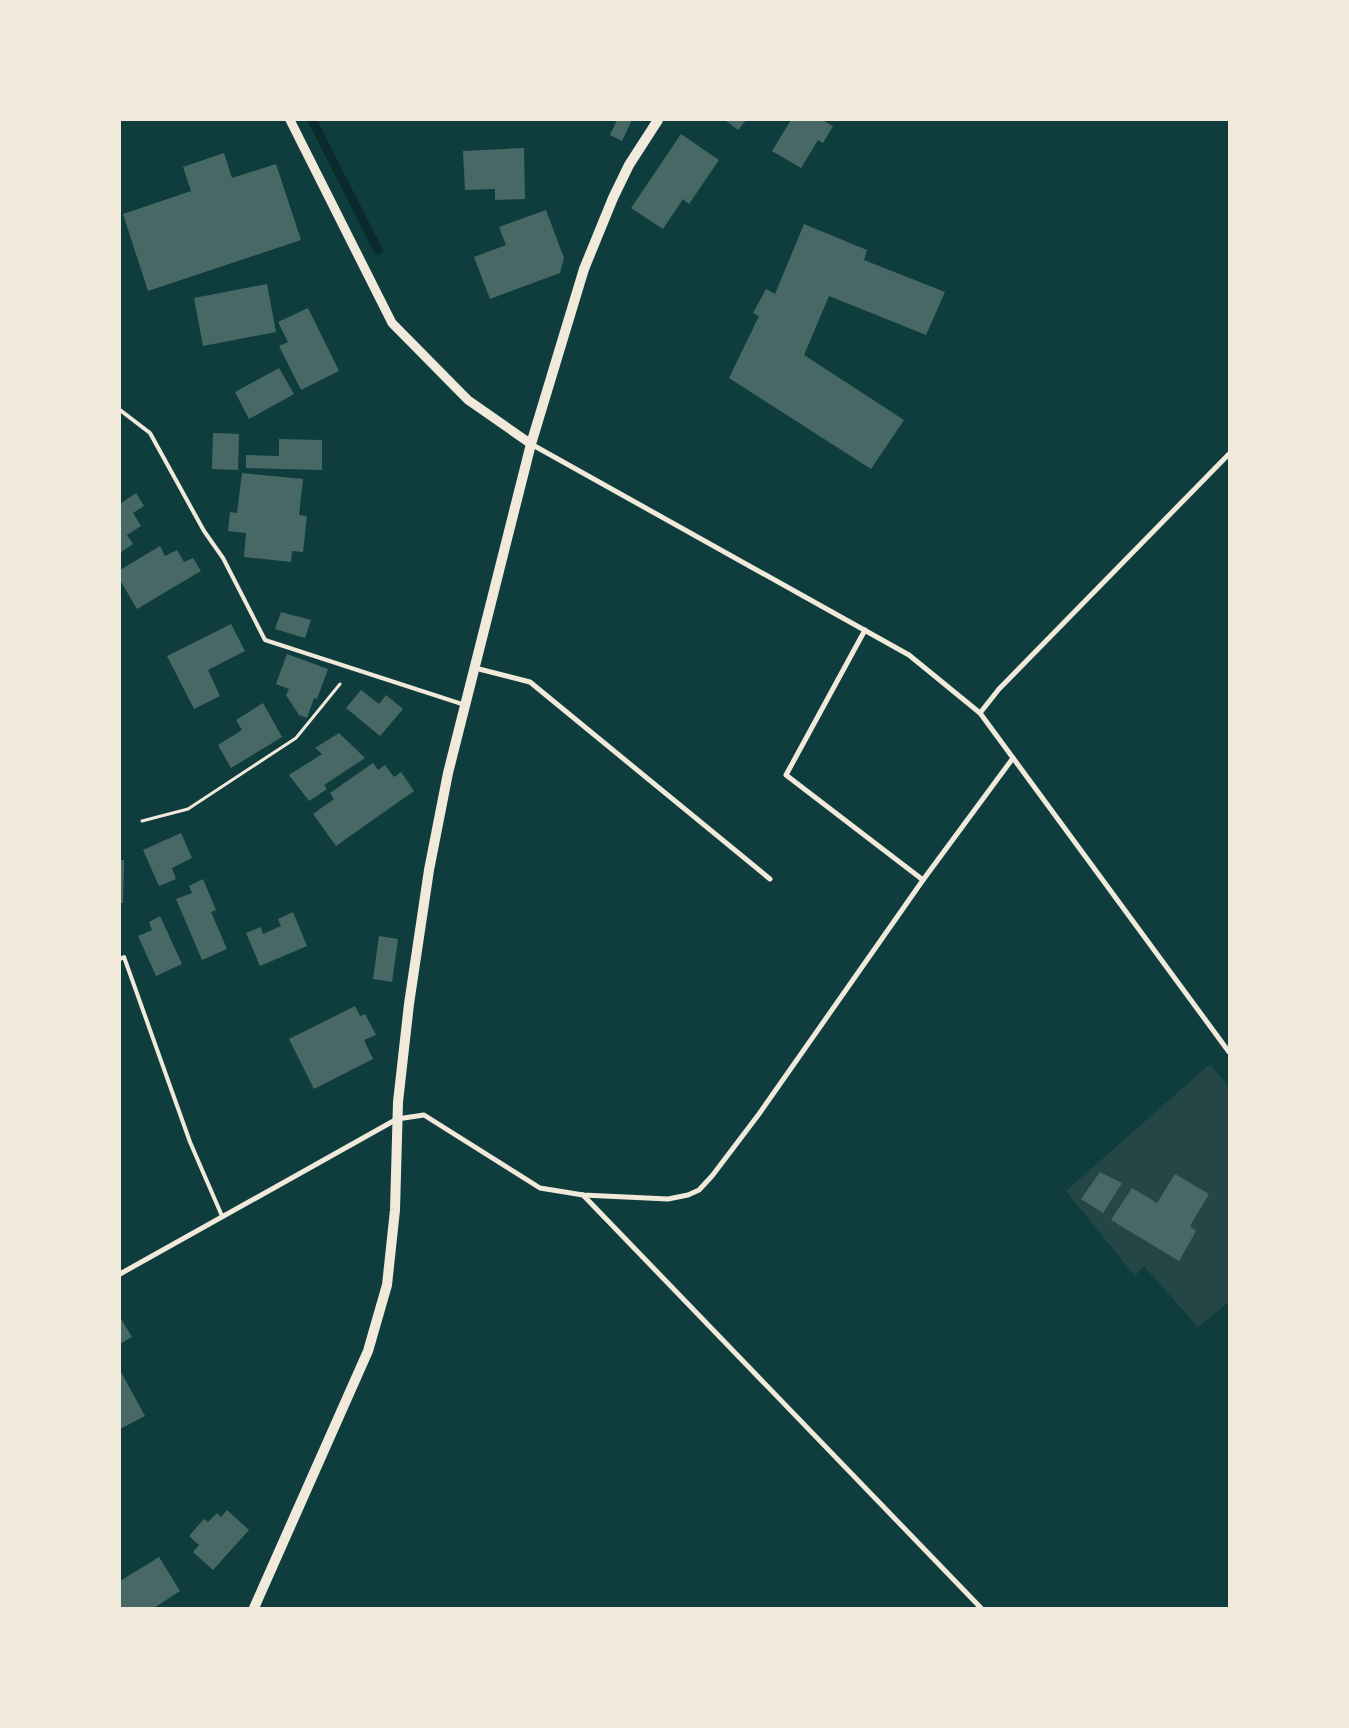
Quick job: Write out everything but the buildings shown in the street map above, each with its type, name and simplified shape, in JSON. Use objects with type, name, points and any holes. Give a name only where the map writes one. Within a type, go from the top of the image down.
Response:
[{"type":"main road","points":[[254,1608],[368,1351],[387,1286],[396,1210],[397,1119],[409,1004],[429,870],[448,773],[531,444],[594,240],[629,165],[658,120]]},
{"type":"street","points":[[290,120],[392,323],[468,400],[531,444],[909,655],[980,713],[1229,1052]]},
{"type":"street","points":[[980,713],[998,689],[1229,454]]},
{"type":"street","points":[[865,630],[786,775],[923,880]]},
{"type":"street","points":[[475,668],[530,682],[770,879]]},
{"type":"street","points":[[120,1274],[397,1119],[424,1115],[540,1188],[582,1195],[668,1199],[688,1195],[699,1190],[712,1176],[759,1114],[923,880],[1014,758]]},
{"type":"street","points":[[582,1195],[981,1608]]},
{"type":"lane","points":[[120,410],[150,433],[204,531],[223,558],[266,640],[465,706]]},
{"type":"lane","points":[[120,959],[124,957],[190,1142],[222,1216]]},
{"type":"path","points":[[142,821],[188,809],[296,738],[353,669]]},
{"type":"shaded area","points":[[1210,1064],[1229,1088],[1229,1302],[1198,1327],[1144,1266],[1135,1276],[1066,1191]]},
{"type":"waterway","points":[[312,120],[378,250]]}]
